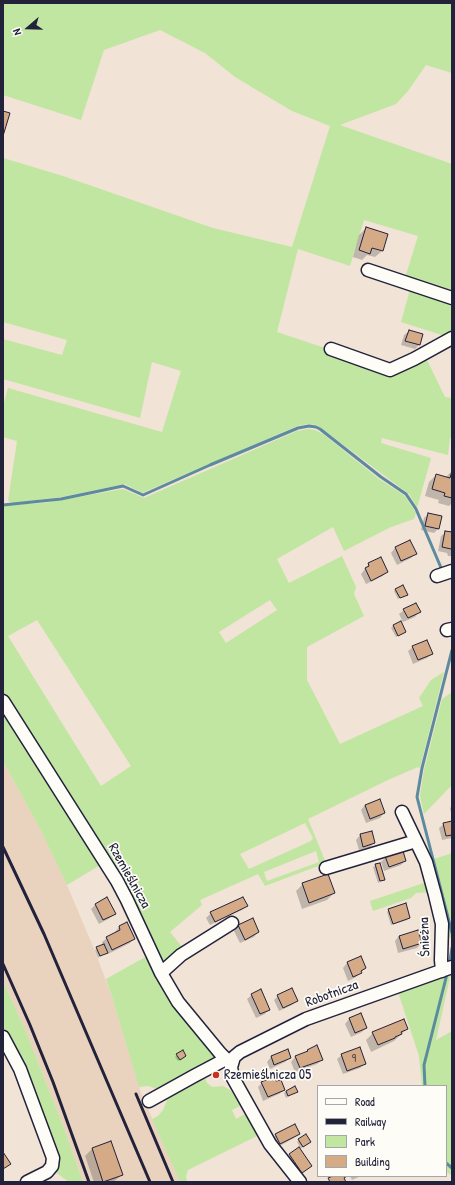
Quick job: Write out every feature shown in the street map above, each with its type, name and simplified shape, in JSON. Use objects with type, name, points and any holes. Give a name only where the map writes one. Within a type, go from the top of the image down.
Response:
[{"type":"street","points":[[368,270],[452,298]]},
{"type":"street","points":[[331,349],[390,370],[414,359],[452,338]]},
{"type":"street","points":[[436,576],[450,571]]},
{"type":"street","name":"Rzemieślnicza","points":[[3,701],[117,882],[130,906],[161,973],[178,1002],[220,1053],[230,1062],[233,1078],[270,1144],[300,1182]]},
{"type":"street","name":"Śnieżna","points":[[402,812],[426,862],[442,924],[441,960],[447,969]]},
{"type":"street","points":[[326,868],[416,841]]},
{"type":"street","points":[[161,973],[181,955],[232,923]]},
{"type":"street","name":"Robotnicza","points":[[149,1101],[194,1076],[230,1062],[240,1052],[306,1019],[447,969]]},
{"type":"street","points":[[3,1037],[20,1069],[52,1158],[52,1166],[48,1172],[27,1182]]},
{"type":"shaded area","points":[[3,761],[41,831],[67,885],[94,949],[112,997],[141,1093],[180,1182],[83,1182],[62,1123],[26,1032],[3,981]]},
{"type":"green space","points":[[3,3],[452,3],[452,73],[426,65],[408,91],[396,104],[340,125],[452,164],[452,294],[405,278],[418,236],[364,220],[350,266],[298,249],[277,332],[390,372],[425,356],[445,397],[452,398],[452,438],[450,438],[448,455],[382,438],[381,443],[431,458],[417,508],[409,494],[317,425],[308,424],[297,426],[142,493],[125,484],[62,497],[12,503],[8,501],[17,441],[3,437],[3,406],[8,388],[162,432],[181,371],[152,362],[140,418],[3,379],[3,339],[62,355],[67,340],[3,322],[3,158],[63,176],[213,228],[292,247],[330,126],[292,111],[235,77],[205,53],[160,30],[104,50],[81,120],[3,95]]},
{"type":"green space","points":[[411,286],[452,299],[452,335],[448,337],[401,322]]},
{"type":"green space","points":[[308,429],[315,430],[323,434],[379,479],[405,496],[416,513],[414,519],[391,527],[344,551],[333,527],[277,559],[289,583],[342,556],[356,587],[354,594],[364,616],[307,647],[307,680],[340,744],[423,706],[419,698],[431,680],[444,672],[420,768],[418,767],[388,780],[308,819],[326,863],[265,886],[258,874],[200,900],[202,905],[170,932],[183,948],[161,965],[3,695],[3,505],[44,503],[123,489],[144,498],[297,431]],"holes":[[[270,600],[277,610],[226,643],[219,632]],[[37,620],[131,766],[101,786],[8,636]],[[305,823],[313,838],[311,841],[249,869],[240,854]],[[316,851],[319,862],[267,881],[264,872]]]},
{"type":"green space","points":[[452,692],[452,785],[424,814],[420,796],[424,770],[442,699]]},
{"type":"green space","points":[[3,709],[102,864],[67,885],[41,831],[3,761]]},
{"type":"green space","points":[[452,853],[452,937],[445,939],[431,860]]},
{"type":"green space","points":[[430,881],[432,892],[416,893],[411,898],[373,911],[370,901]]},
{"type":"green space","points":[[149,955],[217,1057],[161,1090],[148,1086],[139,1087],[106,979]]},
{"type":"green space","points":[[451,973],[436,1040],[452,1031],[452,1175],[447,1172],[447,1085],[422,1085],[419,1056],[398,992]]},
{"type":"green space","points":[[3,981],[26,1032],[62,1123],[83,1182],[69,1182],[52,1171],[3,1031]]},
{"type":"green space","points":[[200,1077],[205,1078],[207,1083],[212,1087],[223,1086],[230,1090],[242,1105],[232,1110],[236,1119],[247,1113],[259,1135],[188,1170],[186,1176],[187,1182],[180,1182],[152,1119],[158,1116],[163,1110],[171,1091]]},
{"type":"building","points":[[3,111],[10,113],[3,136]]},
{"type":"building","points":[[366,227],[388,234],[383,251],[372,248],[370,254],[359,250]]},
{"type":"building","points":[[409,330],[423,334],[420,345],[405,341]]},
{"type":"building","points":[[452,471],[452,498],[444,496],[445,493],[432,489],[436,474],[450,478]]},
{"type":"building","points":[[428,513],[442,516],[439,529],[425,526]]},
{"type":"building","points":[[445,531],[452,532],[452,550],[442,547]]},
{"type":"building","points":[[410,540],[417,554],[401,561],[395,547]]},
{"type":"building","points":[[381,557],[388,572],[371,581],[365,568],[369,566],[368,563]]},
{"type":"building","points":[[403,585],[408,595],[400,598],[395,589]]},
{"type":"building","points":[[416,603],[421,612],[408,618],[403,609]]},
{"type":"building","points":[[401,621],[406,632],[398,636],[393,625]]},
{"type":"building","points":[[427,640],[433,654],[418,660],[412,646]]},
{"type":"building","points":[[380,799],[385,813],[370,819],[365,805]]},
{"type":"building","points":[[452,821],[452,835],[446,836],[443,823]]},
{"type":"building","points":[[372,831],[375,843],[363,847],[360,834]]},
{"type":"building","points":[[403,851],[406,861],[389,867],[385,856]]},
{"type":"building","points":[[380,863],[385,880],[380,881],[375,864]]},
{"type":"building","points":[[328,874],[335,893],[309,903],[302,883]]},
{"type":"building","points":[[107,897],[116,914],[103,920],[95,904]]},
{"type":"building","points":[[243,897],[248,906],[215,922],[210,912]]},
{"type":"building","points":[[406,903],[410,918],[393,924],[388,909]]},
{"type":"building","points":[[253,918],[259,932],[245,940],[238,925]]},
{"type":"building","points":[[127,922],[135,939],[112,950],[106,937],[120,930],[119,926]]},
{"type":"building","points":[[418,930],[422,943],[403,949],[399,936]]},
{"type":"building","points":[[104,944],[108,953],[100,956],[96,947]]},
{"type":"building","points":[[361,956],[366,968],[361,971],[362,973],[353,977],[347,962]]},
{"type":"building","points":[[292,988],[298,1001],[283,1008],[277,995]]},
{"type":"building","points":[[261,989],[270,1010],[260,1014],[251,994]]},
{"type":"building","points":[[361,1013],[367,1028],[355,1033],[349,1018]]},
{"type":"building","points":[[404,1019],[408,1029],[401,1032],[402,1034],[395,1038],[378,1045],[372,1032]]},
{"type":"building","points":[[317,1045],[323,1060],[300,1068],[295,1056],[308,1051],[307,1050]]},
{"type":"building","points":[[360,1047],[366,1064],[347,1071],[341,1054]]},
{"type":"building","points":[[288,1049],[291,1058],[274,1065],[271,1056]]},
{"type":"building","points":[[183,1050],[186,1056],[180,1060],[176,1054]]},
{"type":"building","points":[[274,1077],[276,1081],[281,1080],[285,1090],[268,1097],[261,1082]]},
{"type":"building","points":[[295,1086],[298,1092],[288,1096],[286,1091]]},
{"type":"building","points":[[295,1124],[300,1134],[280,1144],[275,1134]]},
{"type":"building","points":[[306,1134],[311,1142],[303,1147],[298,1139]]},
{"type":"building","points":[[111,1141],[123,1175],[103,1182],[92,1148]]},
{"type":"building","points":[[299,1147],[312,1166],[302,1173],[289,1154]]},
{"type":"building","points":[[3,1152],[11,1164],[3,1169]]},
{"type":"building","points":[[346,1177],[344,1178],[346,1182],[330,1182],[328,1178]]},
{"type":"waterway","points":[[3,505],[61,499],[123,486],[143,495],[298,428],[309,426],[316,427],[381,477],[406,494],[416,509],[442,570]]},
{"type":"waterway","points":[[452,650],[422,768],[417,797],[452,933]]},
{"type":"waterway","points":[[450,960],[452,948]]},
{"type":"waterway","points":[[425,1085],[424,1065],[447,974]]},
{"type":"waterway","points":[[447,1164],[452,1168]]},
{"type":"railway","points":[[3,847],[44,934],[150,1182]]},
{"type":"railway","points":[[3,964],[53,1082],[89,1182]]},
{"type":"railway","points":[[136,1094],[173,1182]]},
{"type":"place","name":"Rzemieślnicza 05","points":[[216,1075]]}]
